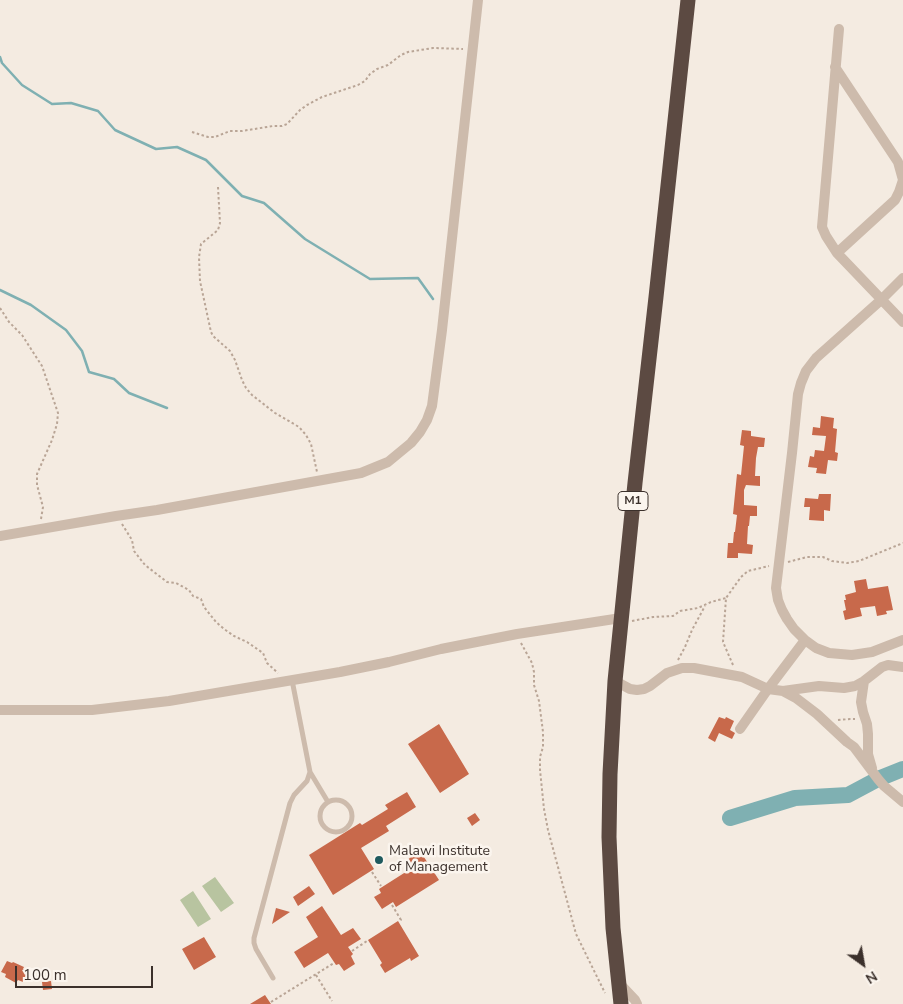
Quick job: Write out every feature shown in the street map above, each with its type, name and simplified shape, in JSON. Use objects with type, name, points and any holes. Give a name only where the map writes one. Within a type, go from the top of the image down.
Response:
[{"type":"highway","name":"M1","points":[[621,1004],[613,928],[609,837],[615,681],[688,0]]},
{"type":"street","points":[[0,536],[319,482],[361,473],[388,462],[410,444],[427,420],[432,406],[478,0]]},
{"type":"street","points":[[839,29],[822,222],[823,232],[837,254],[903,322]]},
{"type":"street","points":[[835,67],[898,162],[903,180],[894,200],[837,254]]},
{"type":"street","points":[[903,278],[816,358],[806,371],[801,383],[798,394],[776,588],[778,600],[787,619],[794,629],[816,648],[829,652],[852,654],[872,652],[903,640]]},
{"type":"street","points":[[0,710],[92,710],[169,701],[340,672],[517,634],[620,621]]},
{"type":"street","points":[[740,729],[805,640]]},
{"type":"street","points":[[615,681],[630,689],[644,689],[667,673],[682,668],[694,668],[742,677],[768,689],[783,691],[819,686],[844,688],[855,686],[882,667],[903,667]]},
{"type":"street","points":[[864,681],[861,702],[867,724],[868,754],[878,779]]},
{"type":"street","points":[[783,691],[796,698],[827,722],[846,742],[854,747],[884,786],[903,802]]},
{"type":"street","points":[[618,983],[637,1004]]},
{"type":"lane","points":[[292,680],[310,772],[328,802]]},
{"type":"lane","points":[[273,978],[256,949],[254,938],[290,803],[294,795],[307,781],[310,772]]},
{"type":"lane","points":[[334,799],[340,800],[349,806],[351,822],[343,830],[333,832],[321,823],[319,813],[321,808],[328,802],[334,799]]},
{"type":"path","points":[[192,132],[215,137],[230,131],[282,126],[291,121],[307,105],[322,97],[358,86],[370,74],[408,52],[433,48],[473,49]]},
{"type":"path","points":[[218,187],[220,223],[218,230],[202,244],[199,257],[200,280],[211,332],[230,351],[246,388],[275,413],[299,426],[306,435],[311,444],[319,482]]},
{"type":"path","points":[[0,308],[22,335],[42,366],[58,413],[52,440],[37,474],[37,485],[43,507],[40,529]]},
{"type":"path","points":[[116,516],[132,540],[134,551],[145,565],[167,582],[176,583],[189,590],[193,596],[201,599],[204,607],[224,630],[248,642],[263,653],[267,663],[278,674],[281,682]]},
{"type":"path","points":[[742,677],[733,666],[723,642],[726,598],[741,577],[748,571],[807,557],[823,557],[832,561],[847,563],[859,561],[903,543]]},
{"type":"path","points":[[620,621],[673,616],[680,612],[705,606],[711,602],[726,598]]},
{"type":"path","points":[[667,673],[680,657],[705,606]]},
{"type":"path","points":[[517,634],[532,664],[534,684],[539,701],[543,732],[540,770],[548,830],[576,934],[605,993]]},
{"type":"path","points":[[827,722],[850,719],[859,720],[867,724]]},
{"type":"path","points":[[372,872],[381,886]]},
{"type":"path","points":[[392,905],[401,920],[399,921]]},
{"type":"path","points":[[352,951],[368,941]]},
{"type":"path","points":[[271,1002],[334,963]]},
{"type":"path","points":[[315,974],[332,1000]]},
{"type":"green space","points":[[215,877],[234,903],[221,912],[202,886]]},
{"type":"green space","points":[[193,891],[211,919],[198,927],[180,900]]},
{"type":"building","points":[[821,416],[834,418],[833,428],[837,429],[835,452],[838,453],[837,461],[828,460],[826,474],[816,473],[817,468],[808,467],[810,456],[814,457],[815,450],[824,451],[826,436],[812,435],[813,427],[820,428]]},
{"type":"building","points":[[742,430],[751,431],[751,436],[765,438],[764,447],[758,447],[756,458],[755,476],[760,476],[760,486],[746,485],[744,490],[744,505],[757,506],[757,516],[750,516],[748,526],[747,544],[753,545],[752,554],[738,553],[738,558],[727,558],[728,543],[733,543],[737,515],[733,514],[737,474],[741,475],[744,446],[740,445]]},
{"type":"building","points":[[819,494],[831,494],[830,511],[824,510],[824,521],[809,520],[810,507],[804,507],[805,498],[818,499]]},
{"type":"building","points":[[866,579],[868,589],[888,586],[893,610],[886,611],[887,614],[877,616],[875,606],[860,608],[862,616],[845,620],[843,611],[846,610],[845,595],[856,592],[854,581]]},
{"type":"building","points":[[719,717],[725,719],[726,717],[734,721],[730,730],[735,733],[732,739],[719,733],[715,742],[708,738]]},
{"type":"building","points":[[439,724],[469,774],[440,793],[408,744]]},
{"type":"building","points":[[407,792],[416,807],[386,826],[389,831],[361,848],[374,869],[333,895],[309,855],[360,823],[362,825],[388,809],[385,805]]},
{"type":"building","points":[[475,813],[480,820],[472,826],[467,818]]},
{"type":"building","points":[[420,851],[439,880],[396,907],[393,902],[382,909],[374,897],[381,893],[379,889],[412,868],[407,860]]},
{"type":"building","points":[[309,886],[315,894],[298,906],[293,897]]},
{"type":"building","points":[[322,906],[341,935],[353,928],[361,939],[348,947],[353,954],[351,956],[355,964],[344,971],[339,964],[336,965],[328,953],[304,968],[294,952],[318,937],[306,917]]},
{"type":"building","points":[[276,908],[290,912],[272,924]]},
{"type":"building","points":[[398,921],[419,956],[411,961],[410,958],[385,973],[380,965],[382,963],[368,940]]},
{"type":"building","points":[[204,937],[216,957],[194,970],[182,949]]},
{"type":"building","points":[[7,961],[24,967],[23,969],[28,971],[23,982],[18,980],[16,983],[5,977],[6,974],[1,972]]},
{"type":"building","points":[[51,981],[52,989],[43,990],[42,982]]},
{"type":"building","points":[[265,995],[271,1004],[250,1004]]},
{"type":"waterway","points":[[0,57],[2,63],[22,85],[52,104],[71,103],[98,111],[115,130],[156,149],[177,147],[206,160],[242,196],[264,203],[305,239],[370,279],[418,278],[433,299]]},
{"type":"waterway","points":[[0,290],[31,305],[66,330],[82,351],[89,372],[114,379],[129,393],[167,408]]},
{"type":"waterway","points":[[730,818],[795,798],[848,795],[878,779],[903,769]]},
{"type":"place","name":"Malawi Institute of Management","points":[[379,860]]}]
